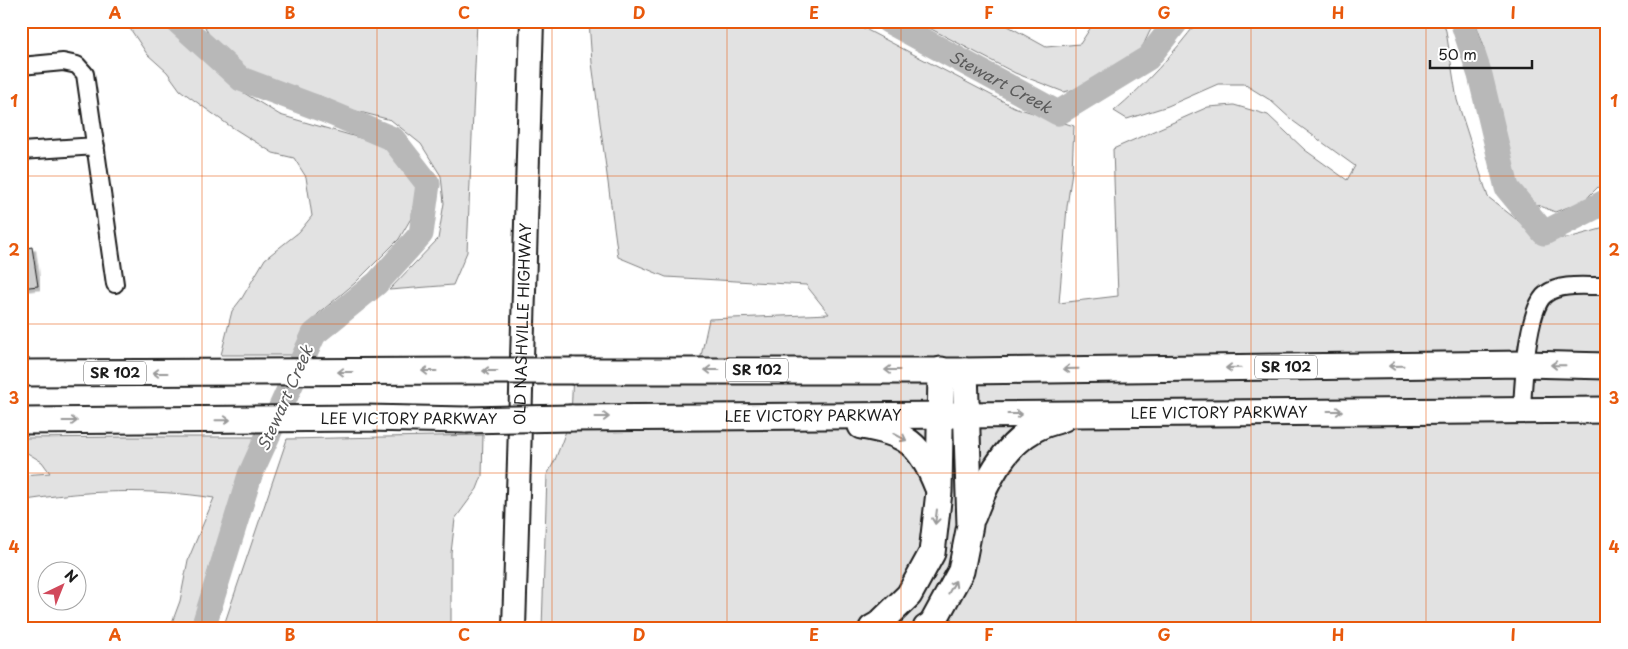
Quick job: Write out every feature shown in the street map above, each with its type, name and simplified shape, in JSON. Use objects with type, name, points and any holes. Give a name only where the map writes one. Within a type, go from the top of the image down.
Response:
[{"type":"main road","name":"OLD NASHVILLE HIGHWAY","points":[[514,628],[532,21]]},
{"type":"main road","name":"SR 102","points":[[21,374],[953,370],[1524,364],[1607,366]]},
{"type":"main road","points":[[953,370],[966,414],[970,525]]},
{"type":"main road","points":[[872,628],[879,624],[909,595],[932,553],[940,492],[940,416],[953,370]]},
{"type":"main road","name":"LEE VICTORY PARKWAY","points":[[21,421],[366,418],[466,420],[697,416],[940,416],[1076,413],[1607,410]]},
{"type":"main road","points":[[926,628],[932,624],[961,571],[970,525],[981,495],[994,469],[1013,446],[1034,429],[1076,413]]},
{"type":"main road","points":[[697,416],[735,426],[859,425],[884,429],[901,436],[914,445],[924,457],[940,492]]},
{"type":"street","points":[[21,66],[63,62],[76,65],[85,74],[115,284]]},
{"type":"street","points":[[21,151],[96,146]]},
{"type":"street","points":[[1522,410],[1524,364],[1535,313],[1544,294],[1557,288],[1607,286]]},
{"type":"shaded area","points":[[120,21],[175,21],[182,36],[231,85],[280,115],[388,146],[417,180],[417,208],[399,239],[355,283],[318,314],[294,355],[221,355],[232,311],[265,259],[299,232],[312,216],[306,177],[294,158],[273,153],[227,124],[180,90],[167,72],[147,54],[131,30]]},
{"type":"shaded area","points":[[202,21],[477,21],[467,252],[453,285],[389,290],[438,239],[444,203],[441,176],[421,144],[391,120],[352,110],[320,96],[275,85],[240,68],[211,39]]},
{"type":"shaded area","points":[[589,21],[850,21],[1014,107],[1074,126],[1072,171],[1059,303],[1118,296],[1113,149],[1208,107],[1234,105],[1268,115],[1305,150],[1347,180],[1355,166],[1293,121],[1270,100],[1244,84],[1218,84],[1168,106],[1127,119],[1114,111],[1159,68],[1198,21],[1443,21],[1457,100],[1488,197],[1540,238],[1568,238],[1601,229],[1607,224],[1607,628],[542,628],[547,475],[555,460],[571,418],[573,371],[698,370],[709,319],[829,314],[806,285],[666,277],[618,257],[592,63]]},
{"type":"shaded area","points":[[916,21],[999,21],[1046,47],[1080,44],[1095,21],[1157,21],[1139,54],[1095,84],[1064,92],[1015,73]]},
{"type":"shaded area","points":[[1475,21],[1607,21],[1607,178],[1584,201],[1555,212],[1533,203],[1513,178],[1495,107],[1483,44]]},
{"type":"shaded area","points":[[483,435],[482,476],[477,489],[455,519],[451,553],[451,628],[223,628],[287,439]]},
{"type":"shaded area","points":[[258,437],[210,565],[194,628],[170,628],[180,601],[188,560],[214,498],[166,493],[117,492],[69,494],[21,501],[21,475],[50,473],[42,462],[21,449],[21,438]]},
{"type":"building","points":[[32,247],[38,286],[21,288],[21,249]]},
{"type":"waterway","name":"Stewart Creek","points":[[177,21],[241,79],[393,139],[428,184],[421,234],[377,283],[314,334],[250,475],[203,628]]},
{"type":"waterway","name":"Stewart Creek","points":[[888,21],[1058,113],[1148,58],[1177,21]]},
{"type":"waterway","name":"Stewart Creek","points":[[1462,21],[1480,75],[1507,188],[1544,233],[1607,201]]}]
